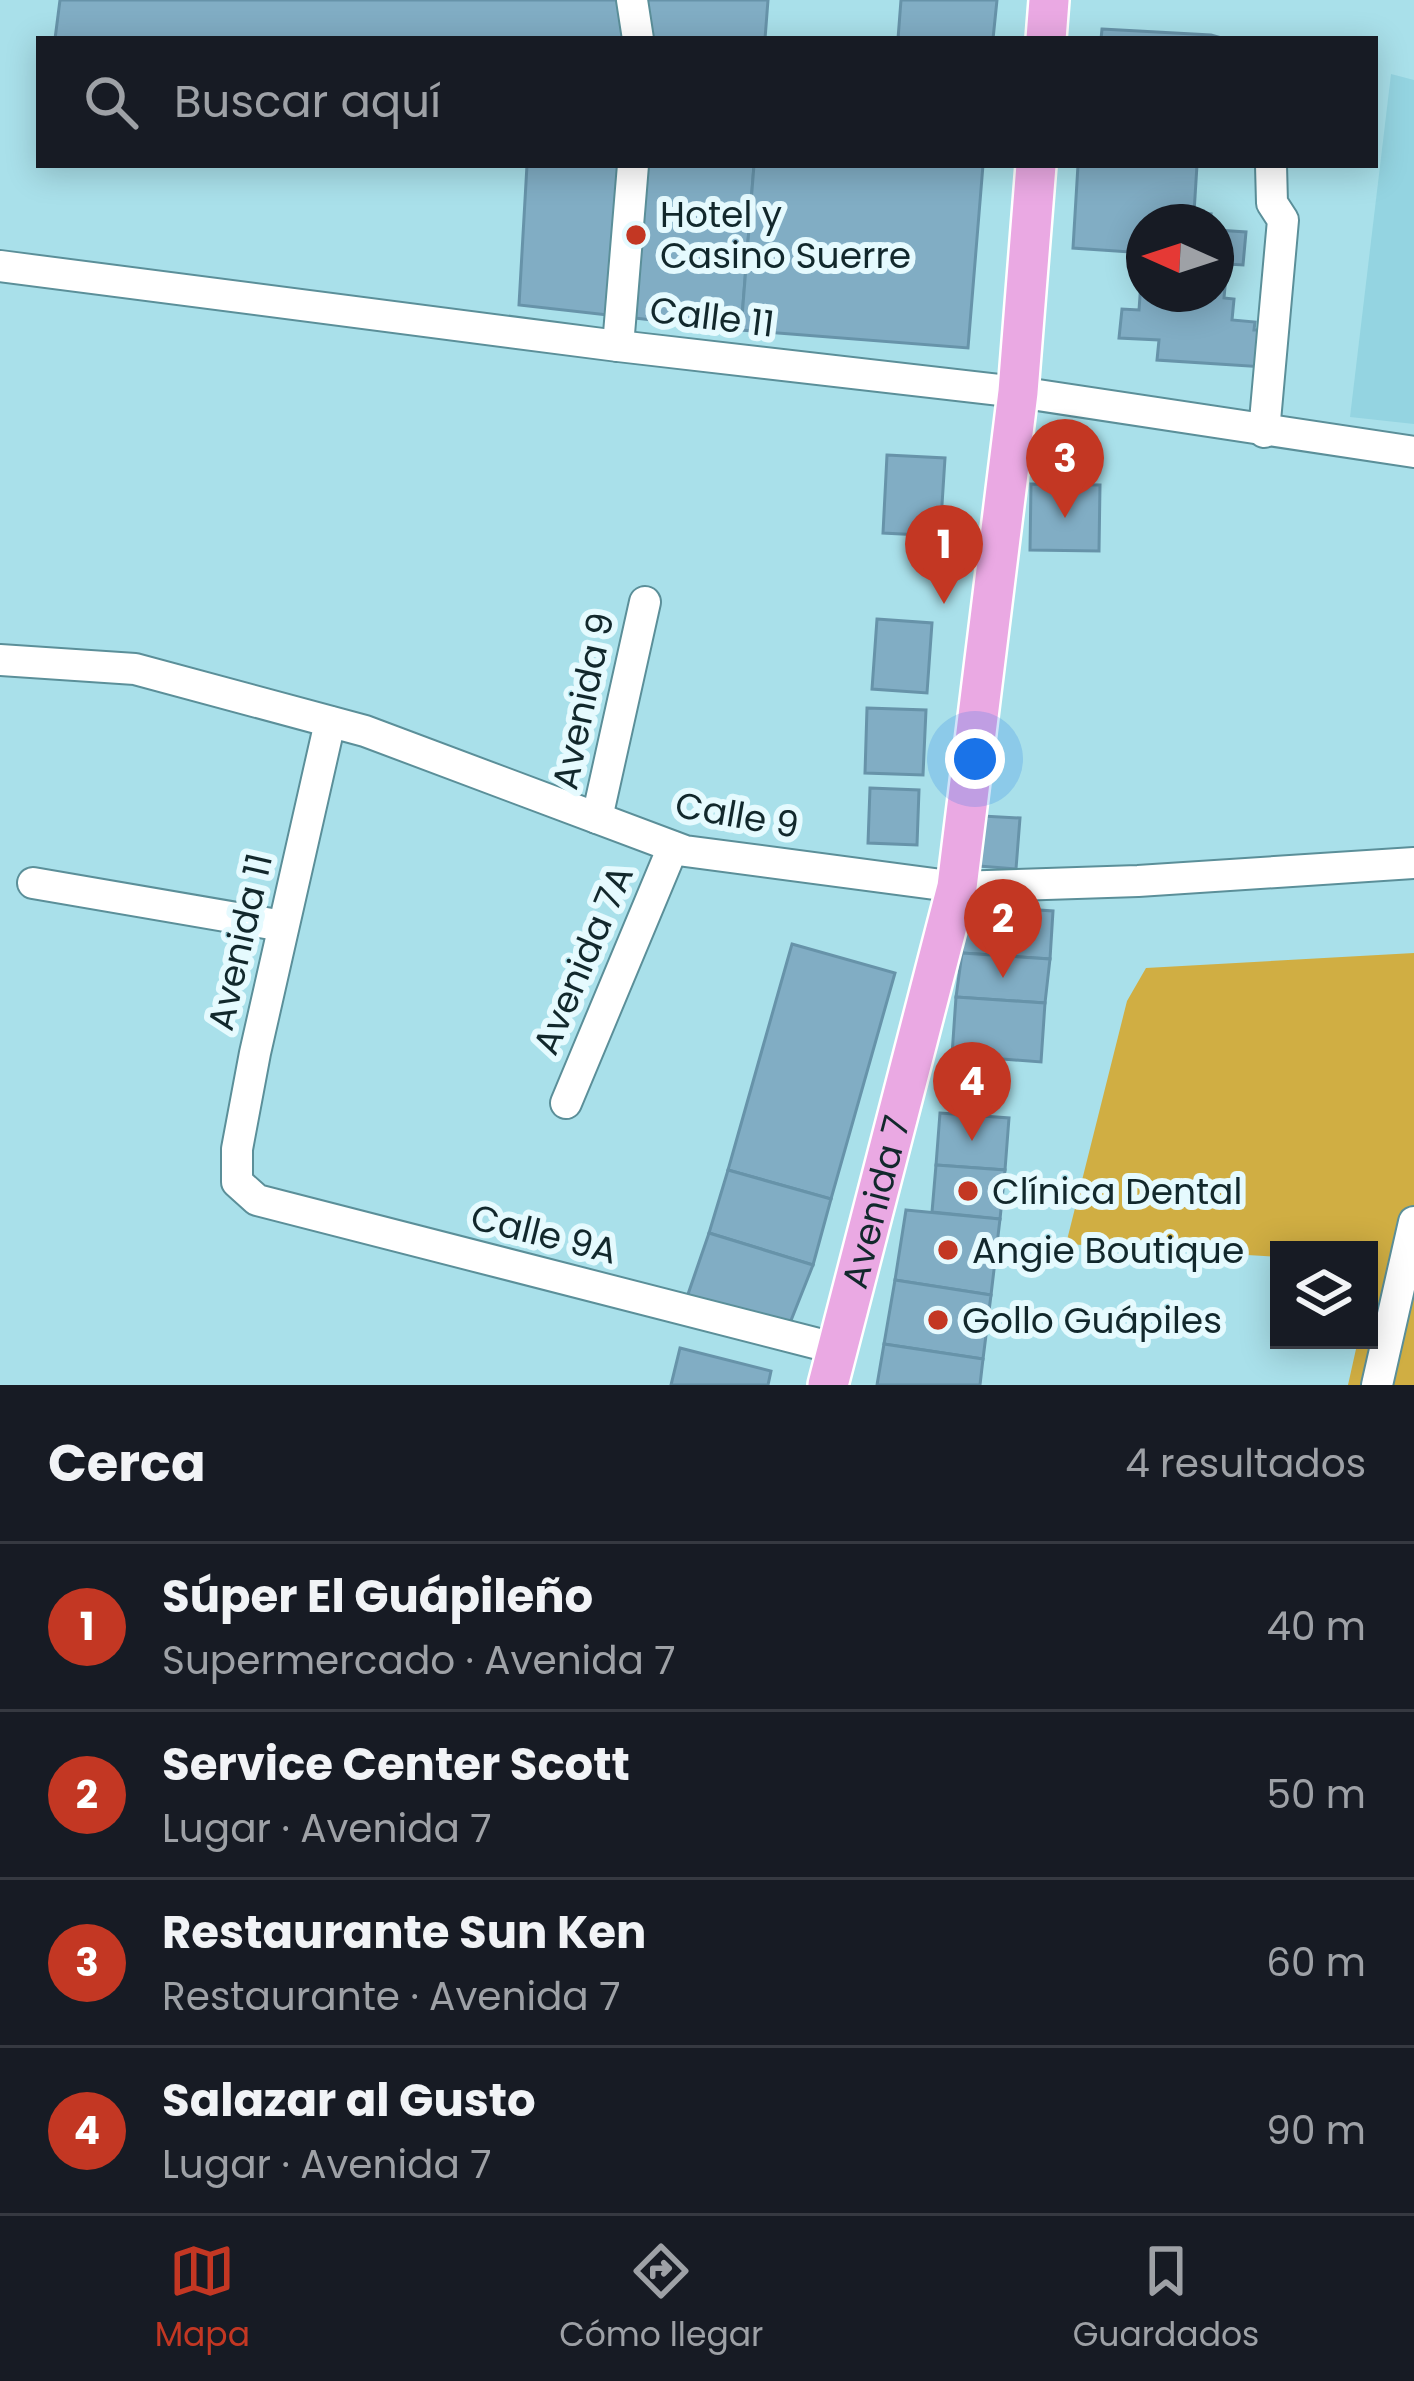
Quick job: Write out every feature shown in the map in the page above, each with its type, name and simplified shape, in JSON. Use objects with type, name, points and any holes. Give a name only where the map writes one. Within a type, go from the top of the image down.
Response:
[{"type":"main road","points":[[1046,36],[1049,0]]},
{"type":"main road","name":"Avenida 7","points":[[833,1367],[957,886],[1018,392],[1036,168]]},
{"type":"street","points":[[632,0],[638,36]]},
{"type":"street","points":[[618,346],[633,168]]},
{"type":"street","points":[[1264,431],[1283,220],[1272,203],[1271,168]]},
{"type":"street","name":"Calle 11","points":[[0,266],[1018,392],[1414,452]]},
{"type":"street","name":"Avenida 9","points":[[597,818],[645,602]]},
{"type":"street","name":"Calle 9","points":[[0,660],[135,669],[330,722],[673,847],[957,886],[1414,863]]},
{"type":"street","name":"Avenida 11","points":[[237,1182],[244,1110],[330,722]]},
{"type":"street","name":"Avenida 7A","points":[[566,1103],[673,847]]},
{"type":"street","points":[[32,883],[283,926]]},
{"type":"street","name":"Calle 9A","points":[[237,1182],[257,1200],[833,1367]]},
{"type":"street","points":[[1377,1385],[1414,1222]]},
{"type":"shaded area","points":[[1391,74],[1414,80],[1414,424],[1350,417]]},
{"type":"shaded area","points":[[1414,953],[1414,1385],[1348,1385],[1356,1349],[1378,1349],[1378,1241],[1270,1241],[1270,1256],[1066,1244],[1127,1001],[1146,968]]},
{"type":"building","points":[[60,0],[768,0],[765,36],[55,36]]},
{"type":"building","points":[[901,0],[997,0],[993,36],[898,36]]},
{"type":"building","points":[[1102,29],[1214,36],[1101,36]]},
{"type":"building","name":"Hotel y Casino Suerre","points":[[527,168],[754,168],[741,330],[519,305]]},
{"type":"building","points":[[754,168],[983,168],[968,348],[741,330]]},
{"type":"building","points":[[1078,168],[1197,168],[1195,204],[1126,204],[1126,252],[1073,248]]},
{"type":"building","points":[[1234,231],[1246,232],[1243,265],[1234,264]]},
{"type":"building","points":[[1122,309],[1233,312],[1232,320],[1255,322],[1254,330],[1268,330],[1264,367],[1157,360],[1159,340],[1119,338]]},
{"type":"building","points":[[887,455],[945,458],[940,536],[883,533]]},
{"type":"building","points":[[1031,484],[1100,485],[1099,551],[1030,550]]},
{"type":"building","points":[[877,619],[932,623],[927,693],[872,689]]},
{"type":"building","points":[[867,708],[926,710],[923,775],[865,773]]},
{"type":"building","points":[[870,788],[919,790],[917,845],[868,843]]},
{"type":"building","points":[[982,816],[1020,818],[1016,869],[979,866]]},
{"type":"building","points":[[966,905],[1053,911],[1050,959],[962,953]]},
{"type":"building","points":[[792,944],[895,973],[831,1199],[728,1170]]},
{"type":"building","points":[[962,953],[1050,959],[1045,1003],[956,997]]},
{"type":"building","points":[[956,997],[1045,1003],[1041,1062],[952,1055]]},
{"type":"building","points":[[940,1113],[1009,1118],[1005,1170],[936,1165]]},
{"type":"building","name":"Clínica Dental","points":[[936,1165],[1005,1170],[1000,1219],[932,1212]]},
{"type":"building","points":[[728,1170],[831,1199],[813,1265],[709,1233]]},
{"type":"building","name":"Angie Boutique","points":[[906,1210],[1000,1219],[991,1295],[895,1280]]},
{"type":"building","points":[[709,1233],[813,1265],[788,1328],[686,1300]]},
{"type":"building","name":"Gollo Guápiles","points":[[895,1280],[991,1295],[983,1359],[884,1344]]},
{"type":"building","points":[[884,1344],[983,1359],[980,1385],[877,1385]]},
{"type":"building","points":[[680,1348],[771,1371],[768,1385],[671,1385]]},
{"type":"place","name":"Hotel y Casino Suerre","points":[[636,235]]},
{"type":"place","name":"Restaurante Sun Ken","points":[[1065,518]]},
{"type":"place","name":"Súper El Guápileño","points":[[944,604]]},
{"type":"place","name":"Service Center Scott","points":[[1003,978]]},
{"type":"place","name":"Salazar al Gusto","points":[[972,1141]]},
{"type":"place","name":"Clínica Dental","points":[[968,1191]]},
{"type":"place","name":"Angie Boutique","points":[[948,1250]]},
{"type":"place","name":"Gollo Guápiles","points":[[938,1320]]}]
